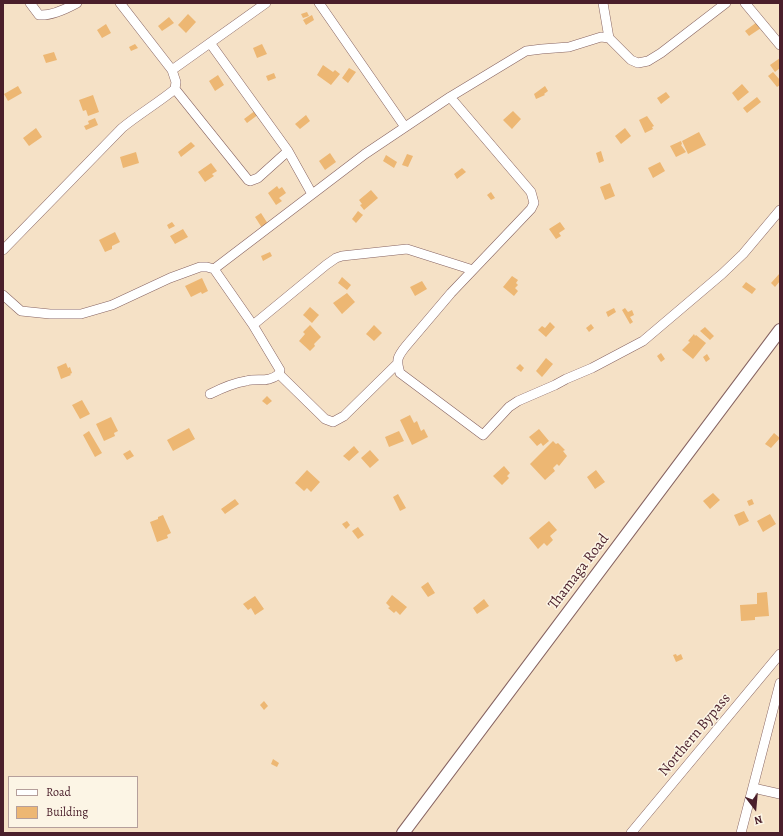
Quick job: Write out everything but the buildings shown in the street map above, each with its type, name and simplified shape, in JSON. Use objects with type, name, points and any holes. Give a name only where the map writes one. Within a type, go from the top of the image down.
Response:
[{"type":"main road","name":"Thamaga Road","points":[[404,833],[780,330]]},
{"type":"street","points":[[30,3],[39,15],[44,15],[77,3]]},
{"type":"street","points":[[3,250],[122,128],[175,89],[176,82],[172,70],[120,3]]},
{"type":"street","points":[[172,70],[266,3]]},
{"type":"street","points":[[319,3],[405,127]]},
{"type":"street","points":[[603,3],[609,38],[631,60],[638,62],[648,60],[661,53],[726,3]]},
{"type":"street","points":[[746,3],[780,45]]},
{"type":"street","points":[[214,269],[365,154],[450,98],[526,51],[569,47],[601,37],[609,38]]},
{"type":"street","points":[[210,43],[288,151],[312,194]]},
{"type":"street","points":[[175,89],[248,180],[258,178],[288,151]]},
{"type":"street","points":[[3,296],[21,311],[50,314],[81,314],[112,306],[170,278],[200,267],[214,269],[253,325],[280,370],[279,374],[324,419],[333,422],[344,416],[397,364],[400,354],[406,346],[451,293],[531,209],[534,203],[531,192],[450,98]]},
{"type":"street","points":[[397,364],[400,373],[483,435],[508,407],[518,401],[555,385],[566,378],[592,368],[643,342],[743,254],[780,210]]},
{"type":"street","points":[[253,325],[326,265],[342,256],[407,249],[473,270]]},
{"type":"street","points":[[210,394],[236,383],[248,380],[268,380],[279,374]]},
{"type":"street","name":"Northern Bypass","points":[[631,833],[780,654]]},
{"type":"street","points":[[741,833],[780,683]]},
{"type":"street","points":[[753,788],[780,794]]}]
